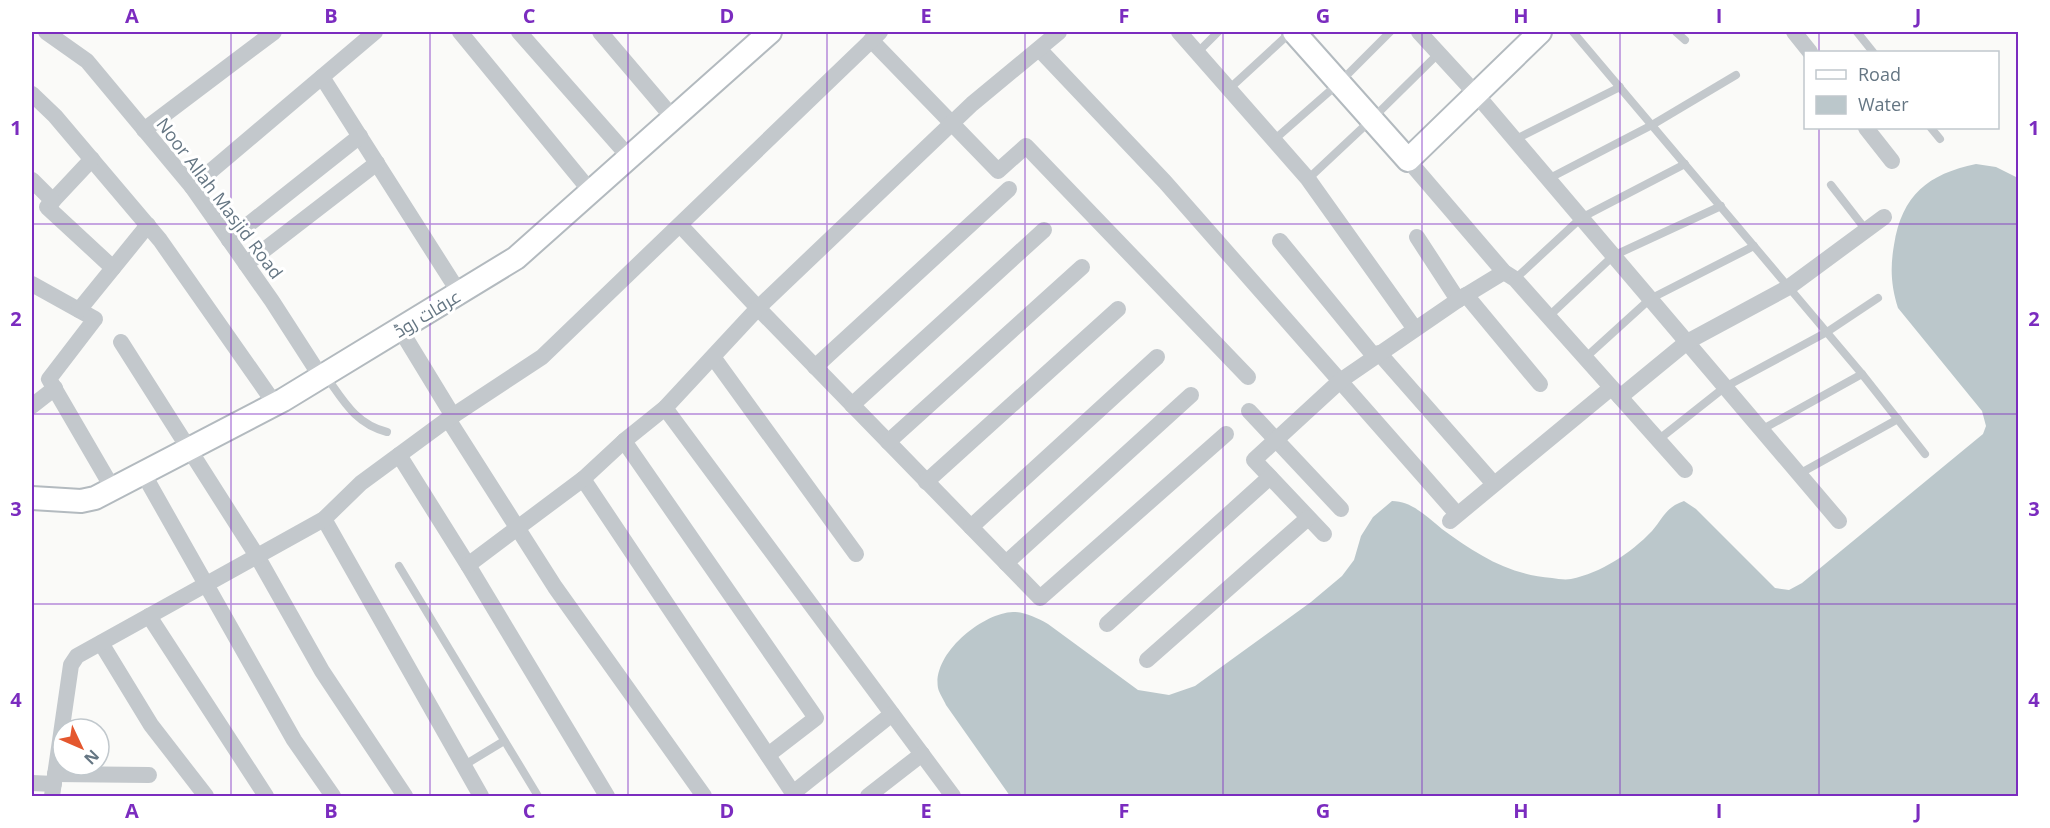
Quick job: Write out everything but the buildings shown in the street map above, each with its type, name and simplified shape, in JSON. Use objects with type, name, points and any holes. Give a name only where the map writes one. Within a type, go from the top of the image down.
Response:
[{"type":"street","name":"Noor Allah Masjid Road","points":[[46,32],[87,61],[192,187],[323,376]]},
{"type":"street","points":[[144,130],[274,32]]},
{"type":"street","points":[[192,187],[375,32]]},
{"type":"street","points":[[460,32],[592,193]]},
{"type":"street","points":[[519,32],[630,158]]},
{"type":"street","points":[[600,32],[674,119]]},
{"type":"street","name":"عرفات روڈ","points":[[32,498],[81,501],[94,498],[275,404],[460,294],[530,249],[770,32]]},
{"type":"street","points":[[468,565],[583,479],[624,441],[665,408],[758,308],[953,123],[1059,32]]},
{"type":"street","points":[[1179,32],[1308,179],[1415,329]]},
{"type":"street","points":[[1292,32],[1685,470]]},
{"type":"street","points":[[1419,32],[1476,94],[1839,521]]},
{"type":"street","points":[[1408,160],[1540,32]]},
{"type":"street","points":[[1794,32],[1809,51]]},
{"type":"street","points":[[54,785],[71,665],[77,656],[324,519],[361,483],[450,418],[542,357],[876,36],[998,171],[1026,146],[1248,377]]},
{"type":"street","points":[[1039,49],[1165,182],[1340,381],[1454,518],[1494,484],[1687,342],[1789,287],[1884,217]]},
{"type":"street","points":[[322,77],[460,294]]},
{"type":"street","points":[[32,94],[55,116],[148,225],[275,404]]},
{"type":"street","points":[[1867,129],[1892,161]]},
{"type":"street","points":[[229,240],[360,136]]},
{"type":"street","points":[[92,159],[47,207],[113,268]]},
{"type":"street","points":[[246,264],[377,163]]},
{"type":"street","points":[[34,174],[53,201]]},
{"type":"street","points":[[815,367],[1009,189]]},
{"type":"street","points":[[79,310],[148,225]]},
{"type":"street","points":[[680,225],[1040,598],[1226,434]]},
{"type":"street","points":[[852,405],[1044,230]]},
{"type":"street","points":[[1417,237],[1462,297],[1540,384]]},
{"type":"street","points":[[1280,241],[1377,355],[1494,484]]},
{"type":"street","points":[[888,442],[1082,267]]},
{"type":"street","points":[[1324,534],[1254,459],[1340,381],[1462,297],[1509,275]]},
{"type":"street","points":[[32,284],[95,319],[49,379],[112,489]]},
{"type":"street","points":[[926,482],[1118,309]]},
{"type":"street","points":[[400,329],[450,418],[555,587],[704,796]]},
{"type":"street","points":[[122,342],[257,556],[322,671],[405,796]]},
{"type":"street","points":[[713,357],[856,554]]},
{"type":"street","points":[[971,527],[1157,357]]},
{"type":"street","points":[[32,406],[55,388]]},
{"type":"street","points":[[1006,563],[1191,396]]},
{"type":"street","points":[[665,408],[953,796]]},
{"type":"street","points":[[1250,411],[1341,509]]},
{"type":"street","points":[[624,441],[816,718],[768,754]]},
{"type":"street","points":[[399,455],[607,796]]},
{"type":"street","points":[[143,473],[294,740],[333,796]]},
{"type":"street","points":[[1107,624],[1270,477]]},
{"type":"street","points":[[583,479],[794,795],[892,714]]},
{"type":"street","points":[[1148,660],[1308,518]]},
{"type":"street","points":[[324,519],[481,796]]},
{"type":"street","points":[[148,616],[266,796]]},
{"type":"street","points":[[100,643],[151,725],[206,796]]},
{"type":"street","points":[[868,796],[922,754]]},
{"type":"street","points":[[32,783],[54,785],[149,775]]},
{"type":"lane","points":[[1197,52],[1218,32]]},
{"type":"lane","points":[[1229,88],[1292,32]]},
{"type":"lane","points":[[1275,139],[1340,83],[1390,32]]},
{"type":"lane","points":[[1574,32],[1862,374],[1925,454]]},
{"type":"lane","points":[[1676,32],[1685,40]]},
{"type":"lane","points":[[1857,32],[1872,51]]},
{"type":"lane","points":[[1308,179],[1439,53]]},
{"type":"lane","points":[[1548,179],[1652,125],[1736,75]]},
{"type":"lane","points":[[1514,140],[1620,87]]},
{"type":"lane","points":[[1932,129],[1940,140]]},
{"type":"lane","points":[[1509,275],[1581,218],[1685,164]]},
{"type":"lane","points":[[1831,185],[1866,230]]},
{"type":"lane","points":[[1548,317],[1613,256],[1721,206]]},
{"type":"lane","points":[[1585,358],[1650,299],[1754,246]]},
{"type":"lane","points":[[1658,440],[1725,387],[1827,332],[1878,298]]},
{"type":"lane","points":[[1761,430],[1862,374]]},
{"type":"lane","points":[[323,376],[360,420],[372,428],[387,432]]},
{"type":"lane","points":[[1799,474],[1898,419]]},
{"type":"lane","points":[[399,566],[538,796]]},
{"type":"lane","points":[[464,766],[504,741]]},
{"type":"water","points":[[1976,164],[1996,167],[2018,178],[2018,796],[1010,796],[939,692],[938,675],[951,649],[974,628],[987,620],[1013,612],[1026,614],[1048,624],[1138,690],[1169,695],[1195,686],[1311,602],[1342,576],[1354,560],[1361,536],[1373,517],[1392,501],[1413,507],[1480,555],[1507,568],[1536,576],[1571,579],[1604,567],[1625,554],[1652,531],[1669,509],[1684,501],[1696,509],[1775,588],[1789,590],[1802,583],[1983,434],[1986,426],[1982,411],[1898,308],[1892,269],[1898,228],[1911,200],[1931,181],[1959,168]]}]
